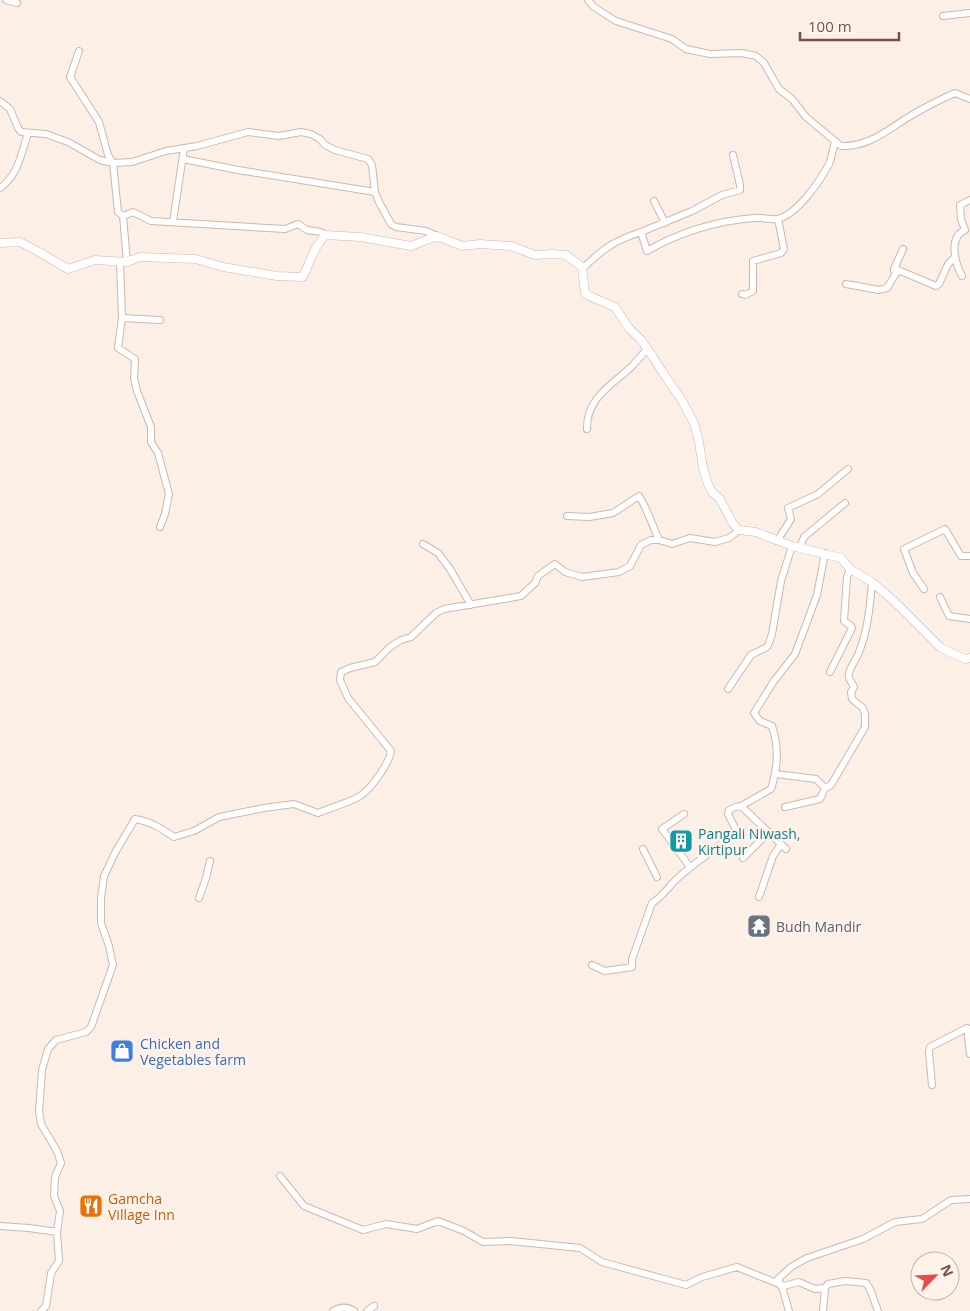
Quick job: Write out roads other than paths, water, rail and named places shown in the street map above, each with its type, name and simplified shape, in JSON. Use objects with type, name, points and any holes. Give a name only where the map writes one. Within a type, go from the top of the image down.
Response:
[{"type":"street","points":[[6,0],[17,3]]},
{"type":"street","points":[[588,0],[594,7],[616,21],[672,39],[686,49],[710,54],[742,53],[756,56],[764,63],[780,89],[792,99],[806,117],[841,146],[872,140],[916,113],[955,93],[970,99]]},
{"type":"street","points":[[943,16],[970,13]]},
{"type":"street","points":[[79,51],[70,77],[99,122],[108,155],[113,163],[118,212],[122,216],[124,262],[122,318],[118,348],[135,359],[134,378],[137,391],[150,427],[151,442],[158,453],[169,494],[160,528]]},
{"type":"street","points":[[0,101],[10,109],[21,132],[46,134],[68,142],[100,160],[113,163],[132,162],[166,151],[248,132],[279,136],[300,132],[311,134],[335,150],[368,159],[372,165],[375,192],[386,216],[396,228],[426,231],[462,246],[480,244],[511,246],[535,256],[552,254],[566,256],[582,267],[585,293],[615,307],[628,327],[647,349],[681,399],[691,417],[700,442],[703,468],[708,484],[720,500],[733,524],[739,530],[756,532],[792,546],[841,558],[850,568],[872,582],[896,603],[941,648],[965,659],[970,658]]},
{"type":"street","points":[[0,188],[8,182],[14,172],[24,149],[28,133]]},
{"type":"street","points":[[641,232],[648,251],[685,232],[706,226],[755,218],[778,219],[801,205],[813,189],[830,163],[835,141]]},
{"type":"street","points":[[173,222],[184,148]]},
{"type":"street","points":[[582,267],[582,269],[599,252],[620,239],[665,223],[722,196],[740,190],[733,155]]},
{"type":"street","points":[[183,159],[238,170],[375,192]]},
{"type":"street","points":[[970,200],[960,205],[961,219],[965,230],[970,236]]},
{"type":"street","points":[[654,201],[665,223]]},
{"type":"street","points":[[122,216],[133,212],[151,221],[285,229],[298,224],[307,230],[321,232],[324,235],[360,237],[411,246],[437,236]]},
{"type":"street","points":[[742,294],[745,295],[753,291],[753,260],[781,253],[784,249],[778,219]]},
{"type":"street","points":[[962,276],[955,258],[956,237],[959,232],[965,230]]},
{"type":"street","points":[[0,243],[20,242],[68,269],[95,260],[124,262],[140,257],[196,259],[223,267],[277,276],[304,277],[315,249],[324,235]]},
{"type":"street","points":[[903,249],[894,271],[898,270],[936,286],[939,284],[948,264],[955,258]]},
{"type":"street","points":[[846,284],[883,290],[887,288],[898,270]]},
{"type":"street","points":[[122,318],[160,320]]},
{"type":"street","points":[[587,429],[587,418],[594,403],[647,349]]},
{"type":"street","points":[[777,540],[791,519],[788,508],[818,494],[848,469]]},
{"type":"street","points":[[567,516],[589,517],[613,514],[639,496],[648,510],[653,529],[659,540]]},
{"type":"street","points":[[800,547],[804,537],[845,503]]},
{"type":"street","points":[[924,589],[913,573],[904,549],[945,529],[961,556],[970,556]]},
{"type":"street","points":[[41,1311],[46,1306],[51,1273],[59,1261],[57,1232],[60,1211],[54,1196],[55,1177],[61,1163],[57,1151],[41,1124],[39,1111],[42,1070],[48,1049],[56,1040],[86,1032],[91,1028],[113,965],[101,923],[101,898],[104,876],[135,819],[158,826],[174,837],[194,831],[219,817],[294,804],[318,812],[359,797],[385,768],[390,759],[391,751],[348,698],[340,680],[341,672],[375,662],[390,647],[401,640],[411,637],[436,613],[444,609],[521,596],[535,583],[538,576],[555,564],[565,572],[582,577],[619,572],[630,566],[641,545],[651,540],[672,544],[690,538],[715,542],[729,538],[739,530]]},
{"type":"street","points":[[423,544],[438,553],[450,569],[470,605]]},
{"type":"street","points":[[728,690],[750,655],[767,647],[769,643],[781,581],[792,546]]},
{"type":"street","points":[[592,965],[605,971],[632,967],[632,958],[649,907],[690,867],[736,832],[728,811],[742,806],[771,789],[776,774],[777,741],[772,726],[760,721],[754,713],[774,681],[795,654],[817,595],[825,553]]},
{"type":"street","points":[[830,672],[852,628],[852,626],[844,621],[846,577],[850,568]]},
{"type":"street","points":[[785,808],[820,800],[825,788],[831,785],[865,727],[863,708],[852,699],[851,692],[854,687],[848,676],[859,652],[867,624],[872,582]]},
{"type":"street","points":[[940,597],[949,616],[970,620]]},
{"type":"street","points":[[776,774],[816,780],[825,788]]},
{"type":"street","points":[[742,806],[783,847],[773,856],[759,897]]},
{"type":"street","points":[[684,814],[662,829],[690,867]]},
{"type":"street","points":[[743,858],[769,832]]},
{"type":"street","points":[[643,849],[657,876]]},
{"type":"street","points":[[199,898],[210,861]]},
{"type":"street","points":[[932,1084],[930,1047],[968,1029],[970,1054]]},
{"type":"street","points":[[280,1176],[304,1206],[363,1230],[386,1224],[417,1229],[438,1221],[464,1231],[483,1242],[511,1241],[580,1248],[602,1262],[686,1285],[702,1277],[737,1267],[779,1284],[789,1286],[799,1282],[815,1289],[825,1288]]},
{"type":"street","points":[[790,1311],[784,1290],[778,1280],[807,1258],[863,1239],[895,1222],[922,1219],[951,1200],[970,1199]]},
{"type":"street","points":[[0,1226],[57,1232]]},
{"type":"street","points":[[823,1311],[825,1288],[828,1284],[845,1281],[866,1283],[878,1311]]},
{"type":"street","points":[[367,1311],[374,1306]]},
{"type":"street","points":[[333,1311],[344,1308],[350,1308],[354,1311]]},
{"type":"place","name":"Pangali Niwash, Kirtipur","points":[[681,841]]},
{"type":"place","name":"Budh Mandir","points":[[759,926]]},
{"type":"place","name":"Chicken and Vegetables farm","points":[[122,1051]]},
{"type":"place","name":"Gamcha Village Inn","points":[[91,1206]]}]
